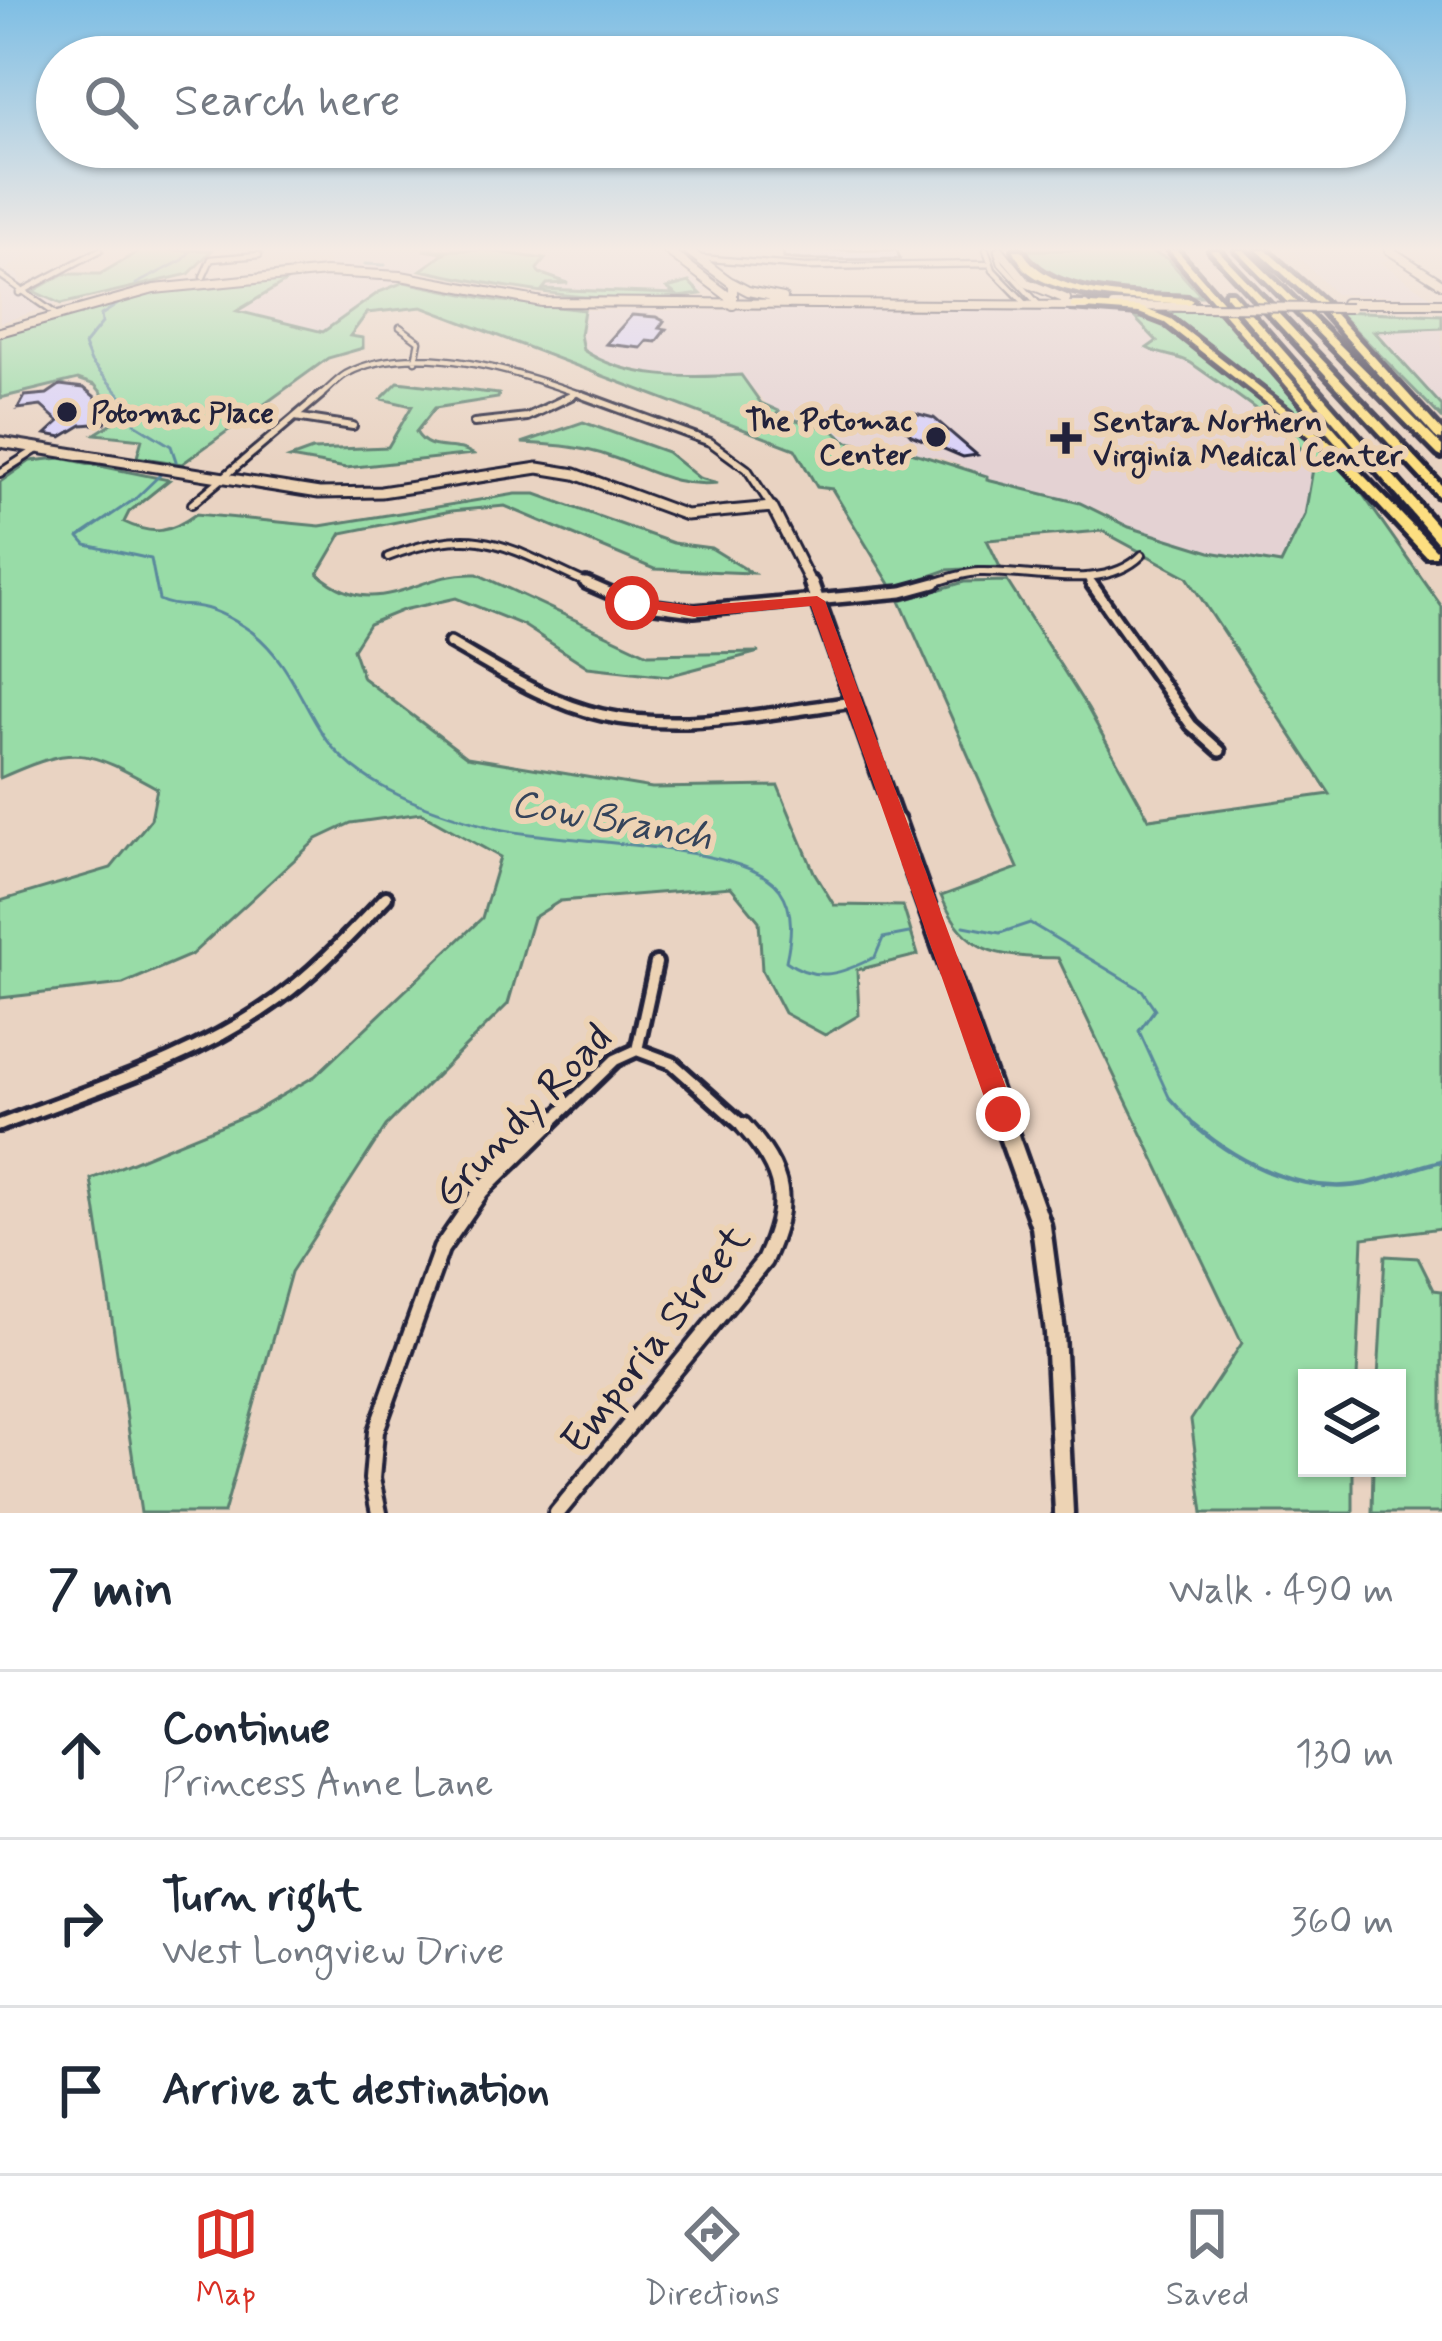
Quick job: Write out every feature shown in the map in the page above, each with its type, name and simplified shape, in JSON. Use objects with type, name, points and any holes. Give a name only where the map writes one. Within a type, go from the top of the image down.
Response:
[{"type":"highway","points":[[1167,321],[1332,449],[1431,554]]},
{"type":"highway","points":[[1236,321],[1442,567]]},
{"type":"highway","points":[[1252,321],[1442,539]]},
{"type":"highway","points":[[1280,321],[1442,493]]},
{"type":"highway","points":[[1310,321],[1442,453]]},
{"type":"highway","points":[[1335,321],[1442,438]]},
{"type":"main road","points":[[0,330],[30,321]]},
{"type":"street","points":[[400,327],[419,341],[416,362]]},
{"type":"street","points":[[192,504],[354,371],[416,362],[491,364],[578,393],[710,442],[754,476],[817,601],[1041,1226],[1055,1333],[1064,1513]]},
{"type":"street","points":[[474,423],[527,417],[578,393]]},
{"type":"street","points":[[296,417],[352,426]]},
{"type":"street","points":[[0,442],[308,493],[361,494],[538,468],[584,477],[686,515],[772,507]]},
{"type":"street","points":[[0,473],[39,448]]},
{"type":"street","points":[[388,557],[433,540],[475,538],[508,545],[632,603],[662,610],[902,592],[974,572],[1087,577],[1130,567],[1142,555]]},
{"type":"street","points":[[1087,577],[1191,725],[1220,751]]},
{"type":"street","points":[[450,644],[569,704],[625,719],[669,721],[854,702]]},
{"type":"street","points":[[0,1124],[172,1057],[254,1015],[306,977],[386,897]]},
{"type":"street","name":"Grundy Road","points":[[379,1513],[372,1479],[376,1431],[441,1249],[481,1191],[615,1060],[638,1050],[656,963]]},
{"type":"street","name":"Emporia Street","points":[[557,1513],[764,1261],[783,1223],[782,1184],[766,1150],[661,1055],[638,1050]]},
{"type":"shaded area","points":[[273,321],[340,321],[323,333]]},
{"type":"shaded area","name":"Sentara Northern Virginia Medical Center","points":[[582,321],[1139,321],[1158,342],[1148,348],[1194,365],[1295,440],[1314,463],[1305,515],[1280,564],[1210,552],[1129,527],[1100,510],[986,480],[987,476],[941,458],[845,441],[775,414],[741,375],[669,377],[599,361],[583,350]]},
{"type":"shaded area","points":[[1359,321],[1442,321],[1442,419],[1397,374]]},
{"type":"green space","points":[[52,321],[276,321],[323,332],[339,321],[361,321],[350,336],[363,338],[363,348],[328,358],[182,464],[137,457],[142,439],[95,434],[122,417],[95,385],[78,379],[0,398],[0,336]]},
{"type":"green space","points":[[458,321],[582,321],[583,350],[619,367],[680,376],[741,375],[761,403],[779,411],[776,415],[832,429],[845,441],[871,448],[892,446],[987,476],[987,480],[1080,503],[1129,527],[1210,552],[1281,564],[1305,515],[1314,463],[1271,421],[1191,363],[1147,348],[1157,341],[1137,321],[1159,321],[1322,449],[1361,492],[1442,607],[1442,1228],[1363,1238],[1357,1369],[1298,1369],[1298,1477],[1353,1477],[1353,1513],[1203,1513],[1191,1420],[1242,1343],[1058,958],[987,949],[962,931],[941,896],[1018,868],[900,601],[964,582],[1007,581],[1088,709],[1149,819],[1330,794],[1187,577],[1102,531],[987,540],[1000,567],[947,570],[893,589],[832,489],[817,487],[795,449]]},
{"type":"green space","points":[[1176,321],[1230,321],[1342,452]]},
{"type":"green space","points":[[1346,321],[1442,321],[1442,328],[1374,331],[1442,406],[1442,418]]},
{"type":"green space","points":[[398,382],[499,394],[498,398],[435,408],[416,432],[435,446],[473,454],[346,468],[290,458],[312,450],[388,447],[412,406],[381,399]]},
{"type":"green space","points":[[583,422],[667,452],[699,478],[718,483],[675,480],[587,450],[522,443]]},
{"type":"green space","points":[[61,458],[169,480],[129,512],[124,522],[153,531],[169,529],[196,514],[320,526],[536,494],[673,543],[711,548],[752,573],[654,569],[505,506],[451,511],[342,533],[318,574],[340,589],[379,596],[455,575],[477,574],[648,654],[759,652],[668,676],[588,667],[523,625],[456,598],[403,610],[369,624],[353,649],[363,678],[467,757],[652,788],[778,786],[814,872],[834,905],[903,906],[918,955],[857,970],[859,1015],[825,1035],[784,1013],[762,970],[759,921],[731,887],[560,901],[533,918],[508,1004],[386,1126],[291,1272],[224,1513],[141,1513],[91,1179],[252,1113],[315,1076],[482,918],[500,857],[421,813],[351,823],[317,839],[191,955],[123,984],[0,998],[0,901],[111,868],[151,819],[157,788],[113,765],[80,756],[47,760],[0,778],[0,482],[30,461]]},
{"type":"green space","points":[[1385,1256],[1418,1258],[1434,1290],[1442,1291],[1442,1513],[1372,1513],[1373,1477],[1406,1477],[1406,1369],[1379,1369]]},
{"type":"building","points":[[627,321],[664,321],[659,328],[666,329],[656,342],[647,341],[641,348],[606,344]]},
{"type":"building","name":"Potomac Place","points":[[60,385],[84,388],[110,409],[105,423],[82,425],[62,437],[46,434],[59,422],[41,406],[18,409],[25,396],[47,394]]},
{"type":"building","name":"The Potomac Center","points":[[915,413],[934,418],[977,455],[963,457],[911,435],[895,416]]},
{"type":"waterway","name":"Cow Branch","points":[[102,321],[84,345],[91,362],[137,414],[135,424],[171,446],[176,461]]},
{"type":"waterway","name":"Cow Branch","points":[[160,475],[135,499],[79,537],[86,545],[151,559],[159,600],[210,609],[252,632],[284,668],[324,736],[377,783],[421,805],[490,827],[690,853],[760,874],[780,890],[788,907],[786,961],[808,972],[830,974],[852,968],[875,957],[883,938],[909,933]]},
{"type":"waterway","name":"Cow Branch","points":[[964,926],[1000,933],[1030,923],[1142,990],[1155,1009],[1139,1031],[1169,1097],[1195,1126]]},
{"type":"waterway","name":"Cow Branch","points":[[1195,1126],[1253,1165],[1322,1185],[1369,1183],[1442,1161]]},
{"type":"place","name":"Potomac Place","points":[[67,412]]},
{"type":"place","name":"The Potomac Center","points":[[936,437]]},
{"type":"place","name":"Sentara Northern Virginia Medical Center","points":[[1066,438]]},
{"type":"route","points":[[632,603],[694,611],[817,601],[1003,1114]]}]
